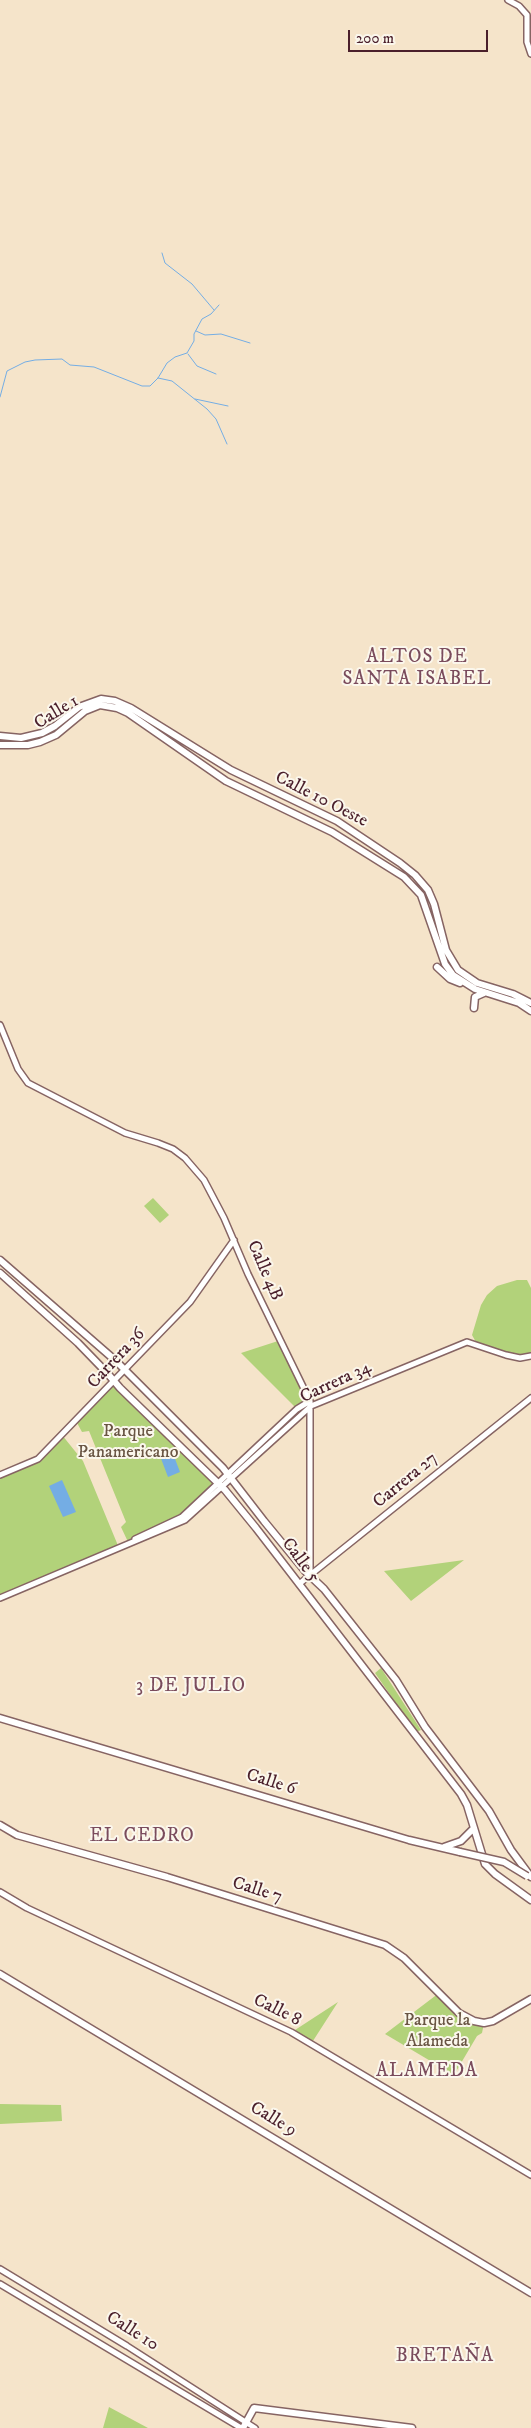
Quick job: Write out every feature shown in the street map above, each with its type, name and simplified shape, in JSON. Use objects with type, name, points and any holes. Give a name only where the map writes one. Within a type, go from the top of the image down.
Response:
[{"type":"main road","name":"Calle 1","points":[[0,736],[22,738],[42,732],[56,726],[79,707],[100,699],[115,701],[127,709]]},
{"type":"main road","name":"Calle 1","points":[[0,744],[28,745],[40,742],[56,735],[85,711],[100,705],[127,709]]},
{"type":"main road","name":"Calle 10 Oeste","points":[[127,709],[267,789],[337,821],[409,870],[428,890],[434,904],[446,950],[458,970],[477,984],[513,994],[531,1003]]},
{"type":"main road","name":"Calle 10 Oeste","points":[[127,709],[208,769],[226,780],[310,820],[348,841],[400,874],[415,888],[427,908],[445,964],[453,975],[464,983],[485,993],[519,1003],[531,1010]]},
{"type":"main road","points":[[208,769],[207,761],[214,759]]},
{"type":"main road","points":[[310,820],[335,831],[340,826],[337,821]]},
{"type":"main road","points":[[348,841],[345,835],[350,832],[373,844]]},
{"type":"main road","points":[[437,967],[450,979],[464,983]]},
{"type":"main road","points":[[474,1008],[475,997],[485,993]]},
{"type":"main road","name":"Calle 5","points":[[0,1260],[125,1370],[205,1448],[310,1576],[330,1596],[396,1680],[426,1727],[489,1811],[496,1826],[529,1877]]},
{"type":"main road","name":"Calle 5","points":[[0,1273],[78,1343],[219,1485],[256,1528],[461,1794],[467,1805],[485,1864],[495,1874],[531,1900]]},
{"type":"main road","name":"Calle 6","points":[[0,1718],[140,1761],[437,1847],[504,1862],[529,1877]]},
{"type":"main road","name":"Calle 7","points":[[0,1825],[17,1835],[167,1877],[385,1945],[404,1958],[459,2013],[467,2018],[484,2023],[493,2021],[531,1999]]},
{"type":"main road","points":[[437,1847],[457,1844],[466,1838],[474,1828]]},
{"type":"main road","name":"Calle 9","points":[[0,1974],[531,2293]]},
{"type":"main road","points":[[243,2426],[254,2408],[412,2428]]},
{"type":"street","points":[[508,0],[520,6],[527,15],[527,42],[531,54]]},
{"type":"street","name":"Calle 4B","points":[[0,1025],[18,1069],[28,1084],[125,1133],[158,1142],[182,1156],[204,1180],[310,1404],[310,1576]]},
{"type":"street","name":"Carrera 36","points":[[0,1475],[38,1460],[190,1302],[234,1240]]},
{"type":"street","name":"Carrera 34","points":[[0,1598],[185,1520],[219,1485],[310,1404],[467,1342],[506,1355],[520,1358],[531,1356]]},
{"type":"street","name":"Carrera 27","points":[[299,1584],[531,1398]]},
{"type":"street","name":"Calle 8","points":[[0,1892],[27,1908],[291,2032],[531,2175]]},
{"type":"street","name":"Calle 10","points":[[0,2269],[127,2346],[243,2426]]},
{"type":"street","name":"Calle 10","points":[[0,2284],[243,2426]]},
{"type":"street","points":[[243,2426],[255,2428]]},
{"type":"green space","points":[[153,1198],[169,1215],[160,1223],[144,1206]]},
{"type":"green space","points":[[517,1280],[527,1280],[531,1288],[531,1356],[520,1358],[477,1344],[472,1335],[481,1305],[487,1295],[497,1286]]},
{"type":"green space","points":[[278,1341],[310,1401],[297,1409],[241,1353]]},
{"type":"green space","name":"Parque Panamericano","points":[[115,1382],[217,1482],[182,1517],[129,1544],[121,1527],[126,1522],[89,1431],[82,1432],[76,1421]]},
{"type":"green space","points":[[62,1435],[83,1461],[119,1548],[0,1598],[0,1475],[38,1459]]},
{"type":"green space","points":[[464,1560],[411,1601],[384,1571]]},
{"type":"green space","points":[[381,1668],[421,1730],[416,1732],[375,1673]]},
{"type":"green space","name":"Parque la Alameda","points":[[439,1993],[459,2013],[484,2023],[482,2033],[477,2036],[454,2075],[385,2034]]},
{"type":"green space","points":[[338,2002],[311,2044],[291,2032],[295,2030]]},
{"type":"green space","points":[[0,2104],[61,2105],[62,2121],[0,2124]]},
{"type":"green space","points":[[109,2407],[148,2428],[103,2428]]},
{"type":"water","points":[[172,1451],[180,1472],[168,1477],[160,1456]]},
{"type":"water","points":[[62,1480],[76,1512],[63,1517],[49,1486]]},
{"type":"waterway","points":[[162,253],[165,263],[192,284],[214,310]]},
{"type":"waterway","points":[[0,397],[7,371],[25,362],[35,360],[62,359],[70,365],[94,367],[142,386],[150,386],[158,378],[167,363],[175,357],[187,353],[194,341],[194,334],[202,319],[211,314],[219,305]]},
{"type":"waterway","points":[[196,331],[205,335],[221,334],[250,343]]},
{"type":"waterway","points":[[188,354],[197,366],[216,374]]},
{"type":"waterway","points":[[158,378],[172,381],[207,409],[216,419],[227,444]]},
{"type":"waterway","points":[[195,399],[228,406]]},
{"type":"district","name":"ALTOS DE SANTA ISABEL","points":[[417,669]]},
{"type":"district","name":"3 DE JULIO","points":[[191,1687]]},
{"type":"district","name":"EL CEDRO","points":[[142,1837]]},
{"type":"district","name":"ALAMEDA","points":[[427,2072]]},
{"type":"district","name":"BRETAÑA","points":[[445,2357]]}]
